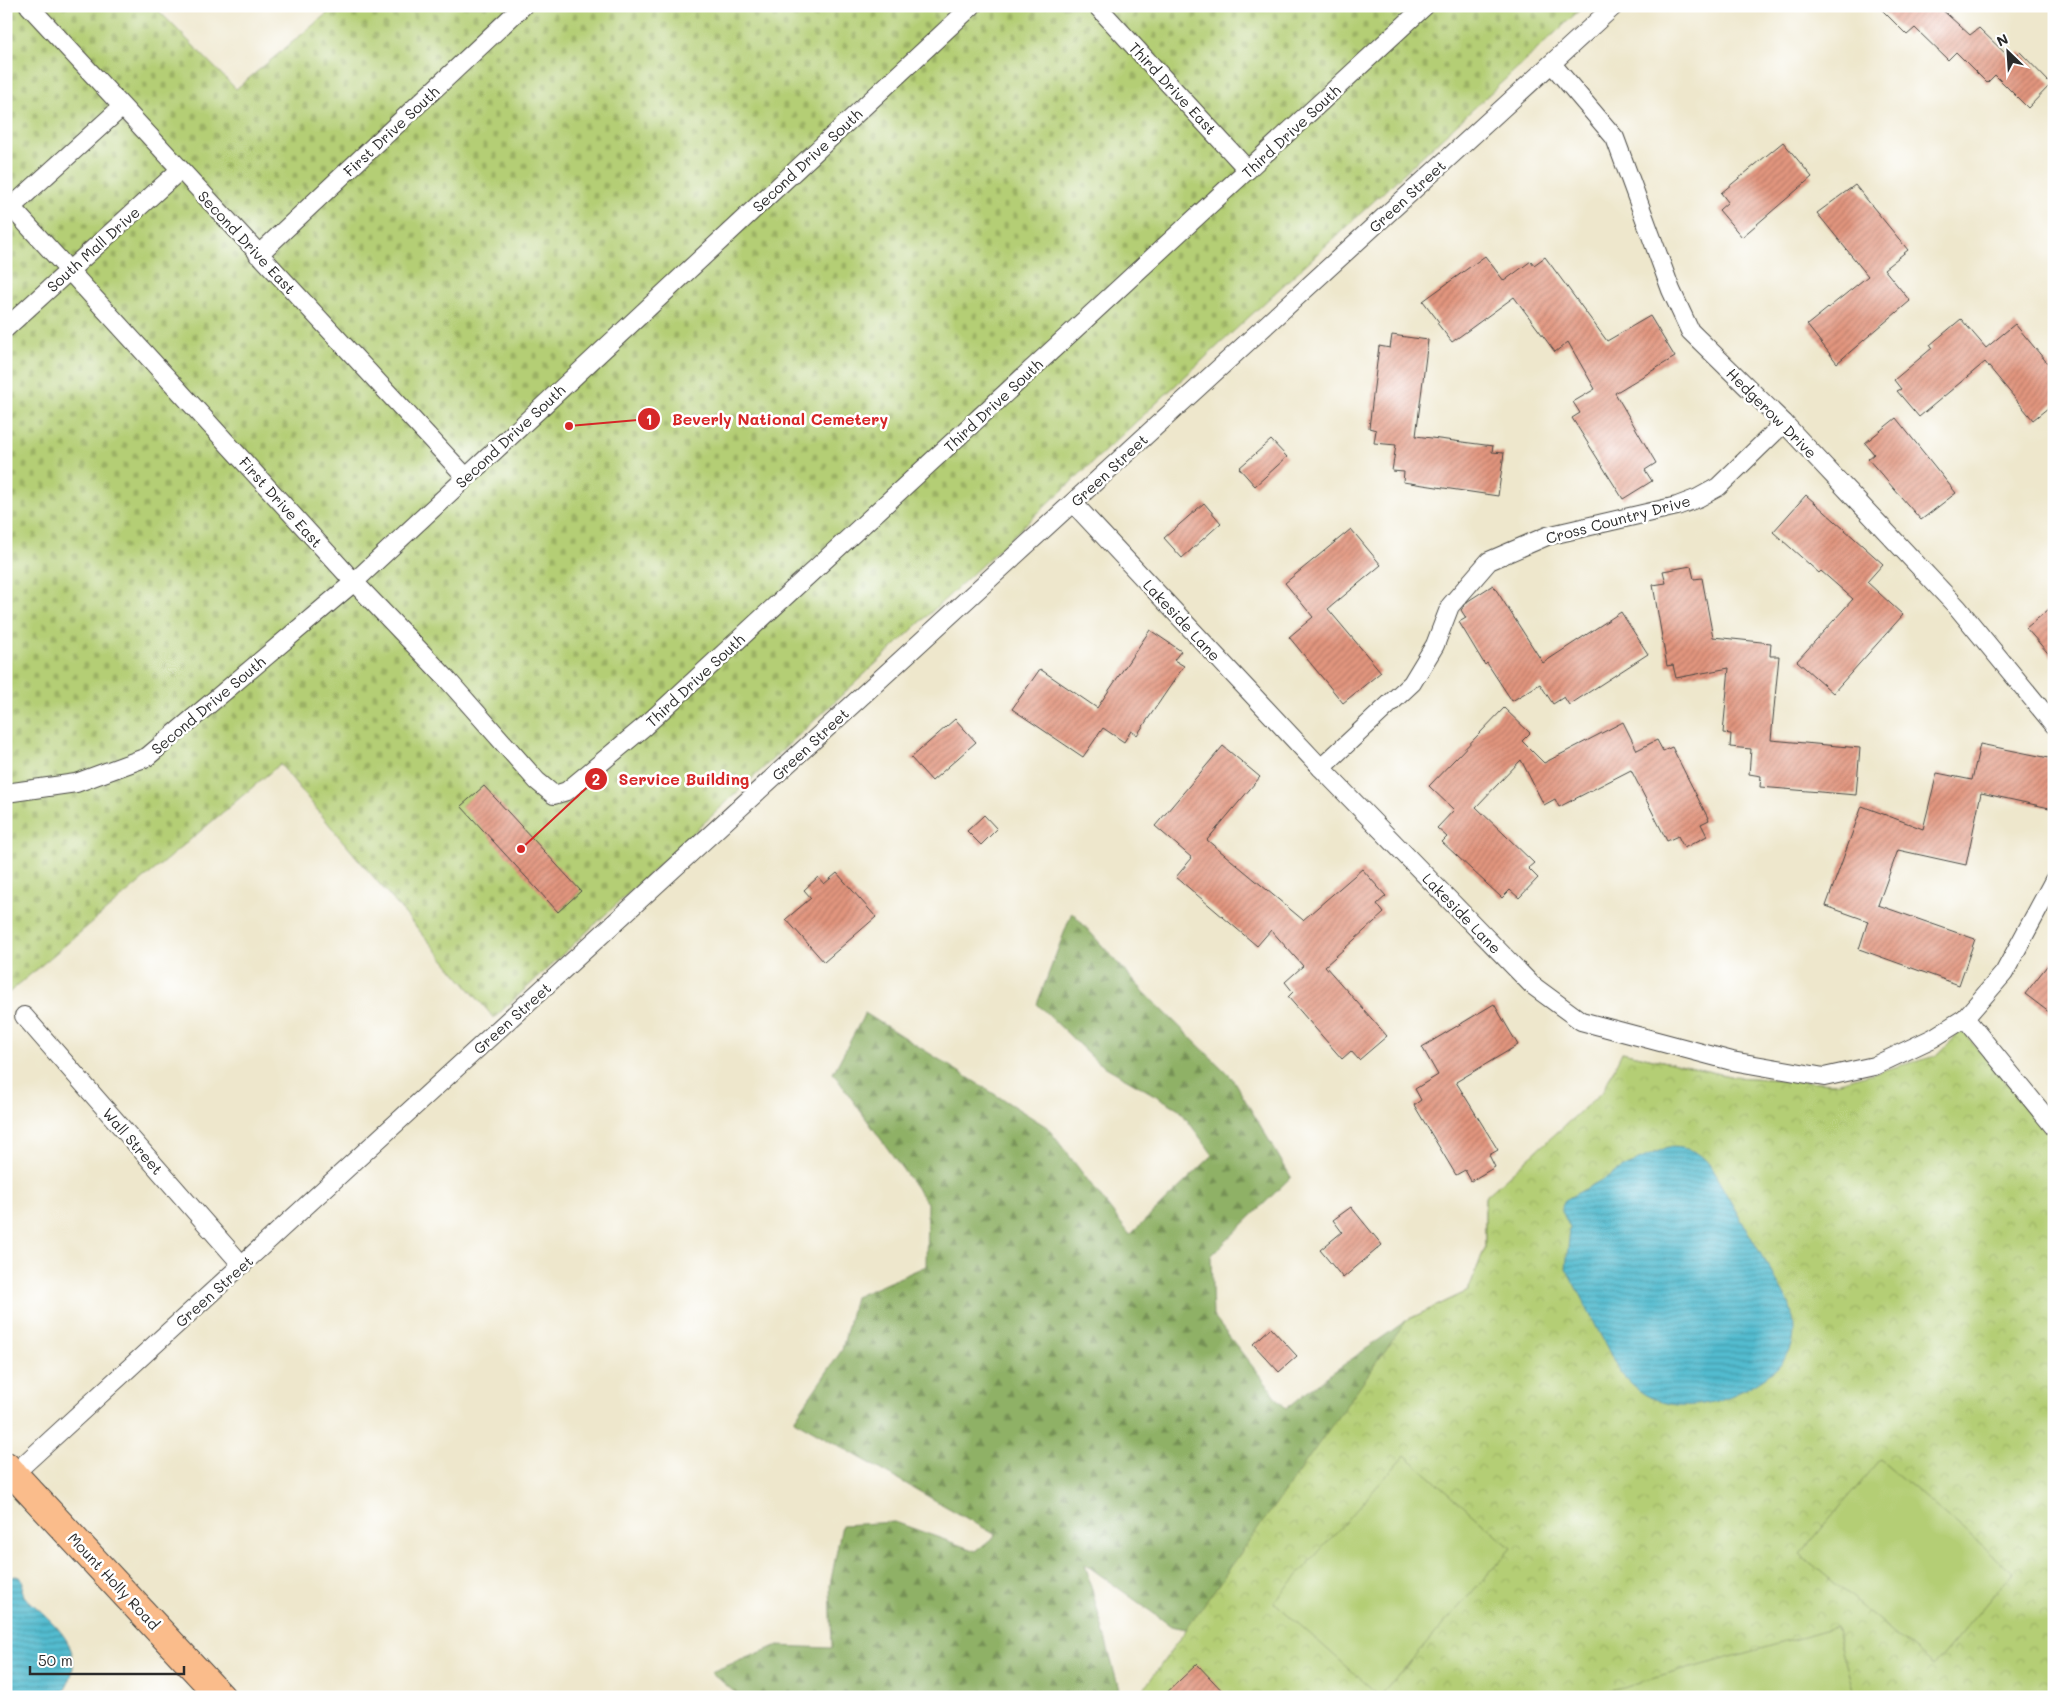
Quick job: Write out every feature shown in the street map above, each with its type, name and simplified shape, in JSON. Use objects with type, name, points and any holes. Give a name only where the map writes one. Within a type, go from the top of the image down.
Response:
[{"type":"main road","name":"Mount Holly Road","points":[[9,1474],[221,1697]]},
{"type":"street","name":"Second Drive East","points":[[29,6],[466,477]]},
{"type":"street","name":"First Drive South","points":[[258,255],[523,6]]},
{"type":"street","name":"Second Drive South","points":[[6,794],[76,783],[147,756],[354,582],[972,6]]},
{"type":"street","name":"Third Drive East","points":[[1097,6],[1248,170]]},
{"type":"street","name":"Third Drive South","points":[[554,795],[567,791],[645,726],[1425,6]]},
{"type":"street","name":"Green Street","points":[[9,1474],[242,1265],[1614,6]]},
{"type":"street","name":"Hedgerow Drive","points":[[1552,64],[1615,138],[1671,290],[1690,331],[1784,423],[1958,608],[2054,725]]},
{"type":"street","points":[[9,210],[122,107]]},
{"type":"street","name":"South Mall Drive","points":[[6,328],[180,170]]},
{"type":"street","name":"First Drive East","points":[[9,210],[69,270],[354,582],[446,678],[537,781],[554,795]]},
{"type":"street","name":"Cross Country Drive","points":[[1321,768],[1412,683],[1435,645],[1450,606],[1489,561],[1547,536],[1677,506],[1698,498],[1718,486],[1784,423]]},
{"type":"street","name":"Lakeside Lane","points":[[1073,503],[1321,768],[1532,985],[1581,1021],[1732,1061],[1824,1077],[1874,1066],[1933,1038],[1965,1018]]},
{"type":"street","points":[[2054,880],[2004,973],[1965,1018],[2054,1127]]},
{"type":"street","name":"Wall Street","points":[[24,1016],[242,1265]]},
{"type":"green space","points":[[6,6],[154,6],[236,89],[336,6],[1584,6],[494,1018],[341,839],[280,764],[6,995]]},
{"type":"green space","points":[[1072,912],[1143,991],[1232,1078],[1291,1177],[1211,1256],[1213,1316],[1286,1409],[1322,1380],[1407,1320],[1468,1291],[1485,1248],[1485,1197],[1646,1135],[1622,1052],[1734,1077],[1835,1083],[1211,1634],[1171,1626],[1085,1564],[1121,1697],[740,1697],[711,1672],[776,1646],[832,1648],[830,1585],[842,1525],[895,1522],[976,1551],[996,1535],[794,1420],[842,1350],[855,1297],[926,1266],[927,1203],[833,1073],[865,1013],[1047,1127],[1130,1235],[1213,1155],[1179,1109],[1097,1062],[1037,1004]]},
{"type":"green space","points":[[1962,1030],[2054,1139],[2054,1697],[1138,1697],[1407,1320],[1468,1291],[1485,1248],[1485,1197],[1603,1091],[1622,1052],[1734,1077],[1835,1083],[1936,1056]]},
{"type":"green space","points":[[1405,1455],[1511,1548],[1380,1696],[1274,1602]]},
{"type":"green space","points":[[1880,1460],[2013,1572],[1933,1666],[1800,1554]]},
{"type":"green space","points":[[1836,1628],[1855,1697],[1586,1697]]},
{"type":"water","points":[[1668,1147],[1696,1152],[1709,1164],[1789,1303],[1793,1317],[1793,1342],[1789,1352],[1775,1370],[1753,1385],[1735,1394],[1699,1405],[1665,1403],[1633,1386],[1619,1371],[1566,1268],[1570,1228],[1561,1209],[1565,1200],[1636,1161]]},
{"type":"water","points":[[16,1576],[21,1578],[23,1583],[24,1596],[58,1629],[72,1652],[73,1666],[69,1681],[60,1697],[6,1697],[6,1578]]},
{"type":"building","points":[[1878,6],[1938,6],[1970,35],[1979,28],[2011,59],[2020,52],[2051,84],[2028,108],[1995,75],[1987,83],[1956,52],[1948,60],[1915,28],[1907,35]]},
{"type":"building","points":[[1783,142],[1812,177],[1742,237],[1719,210],[1728,202],[1721,193]]},
{"type":"building","points":[[1855,185],[1908,250],[1884,269],[1910,301],[1837,363],[1807,325],[1868,276],[1817,213]]},
{"type":"building","points":[[1485,256],[1504,281],[1531,261],[1534,265],[1545,257],[1607,341],[1650,316],[1675,357],[1615,393],[1656,463],[1645,470],[1652,481],[1623,499],[1572,418],[1580,413],[1573,402],[1595,389],[1568,342],[1555,352],[1514,297],[1452,342],[1437,323],[1439,322],[1423,301]]},
{"type":"building","points":[[1961,319],[1986,348],[2015,324],[2054,371],[2054,403],[2033,420],[1985,362],[1919,417],[1897,391],[1901,389],[1894,380],[1932,348],[1930,345]]},
{"type":"building","points":[[1392,335],[1428,340],[1416,436],[1493,446],[1492,452],[1504,453],[1498,496],[1403,482],[1404,472],[1392,471],[1396,445],[1374,443],[1376,430],[1369,428],[1379,346],[1390,348]]},
{"type":"building","points":[[1896,418],[1956,493],[1921,520],[1868,459],[1874,454],[1865,443]]},
{"type":"building","points":[[1271,440],[1287,457],[1255,486],[1239,468]]},
{"type":"building","points":[[1806,495],[1883,564],[1867,582],[1903,615],[1833,693],[1797,661],[1853,599],[1821,571],[1819,573],[1773,532]]},
{"type":"building","points":[[1204,503],[1221,523],[1182,558],[1164,538]]},
{"type":"building","points":[[1351,529],[1381,565],[1328,609],[1381,672],[1343,703],[1289,637],[1313,617],[1285,583]]},
{"type":"building","points":[[1691,566],[1694,579],[1702,578],[1713,637],[1771,643],[1770,656],[1779,656],[1771,740],[1860,748],[1856,795],[1760,787],[1761,776],[1749,774],[1751,749],[1730,747],[1731,734],[1723,733],[1729,668],[1676,678],[1673,665],[1667,666],[1653,585],[1666,583],[1663,571]]},
{"type":"building","points":[[1493,585],[1543,663],[1621,612],[1648,654],[1569,705],[1564,697],[1553,704],[1540,684],[1512,701],[1487,663],[1485,665],[1459,622],[1466,618],[1461,610],[1468,601]]},
{"type":"building","points":[[2054,605],[2054,660],[2026,628]]},
{"type":"building","points":[[1150,630],[1181,651],[1174,660],[1184,666],[1137,735],[1131,731],[1124,742],[1103,728],[1083,757],[1012,709],[1040,669],[1097,708]]},
{"type":"building","points":[[1504,708],[1530,733],[1522,741],[1544,763],[1623,722],[1637,750],[1657,740],[1663,751],[1672,747],[1709,820],[1701,824],[1707,836],[1684,848],[1678,836],[1667,841],[1631,770],[1559,807],[1555,799],[1544,805],[1521,760],[1476,807],[1534,863],[1528,868],[1538,878],[1519,898],[1510,890],[1502,898],[1442,842],[1447,837],[1437,828],[1454,810],[1429,786]]},
{"type":"building","points":[[955,719],[976,742],[932,781],[911,758]]},
{"type":"building","points":[[1980,744],[2054,759],[2054,809],[1981,793],[1966,865],[1898,850],[1878,905],[1975,939],[1959,985],[1859,949],[1868,921],[1826,906],[1862,806],[1923,829],[1937,773],[1972,780]]},
{"type":"building","points":[[1223,746],[1260,777],[1207,840],[1303,920],[1362,869],[1386,896],[1377,904],[1384,913],[1325,966],[1387,1036],[1359,1060],[1351,1051],[1342,1059],[1288,997],[1293,992],[1285,982],[1303,966],[1271,930],[1257,946],[1176,877],[1192,858],[1155,826]]},
{"type":"building","points":[[484,786],[581,891],[558,912],[461,806]]},
{"type":"building","points":[[984,815],[997,829],[981,845],[967,831]]},
{"type":"building","points":[[837,873],[876,917],[824,962],[786,919],[811,898],[804,890],[818,877],[824,884]]},
{"type":"building","points":[[2054,957],[2054,1016],[2025,994]]},
{"type":"building","points":[[1494,1004],[1518,1045],[1456,1082],[1498,1150],[1489,1155],[1495,1167],[1471,1181],[1465,1170],[1456,1175],[1414,1105],[1421,1100],[1415,1089],[1438,1075],[1422,1047]]},
{"type":"building","points":[[1351,1207],[1382,1245],[1343,1278],[1320,1250],[1342,1232],[1333,1220]]},
{"type":"building","points":[[1271,1328],[1297,1356],[1279,1372],[1253,1344]]},
{"type":"building","points":[[1197,1664],[1228,1697],[1162,1697]]},
{"type":"place","name":"Beverly National Cemetery","points":[[569,426]]},
{"type":"place","name":"Service Building","points":[[521,849]]}]
